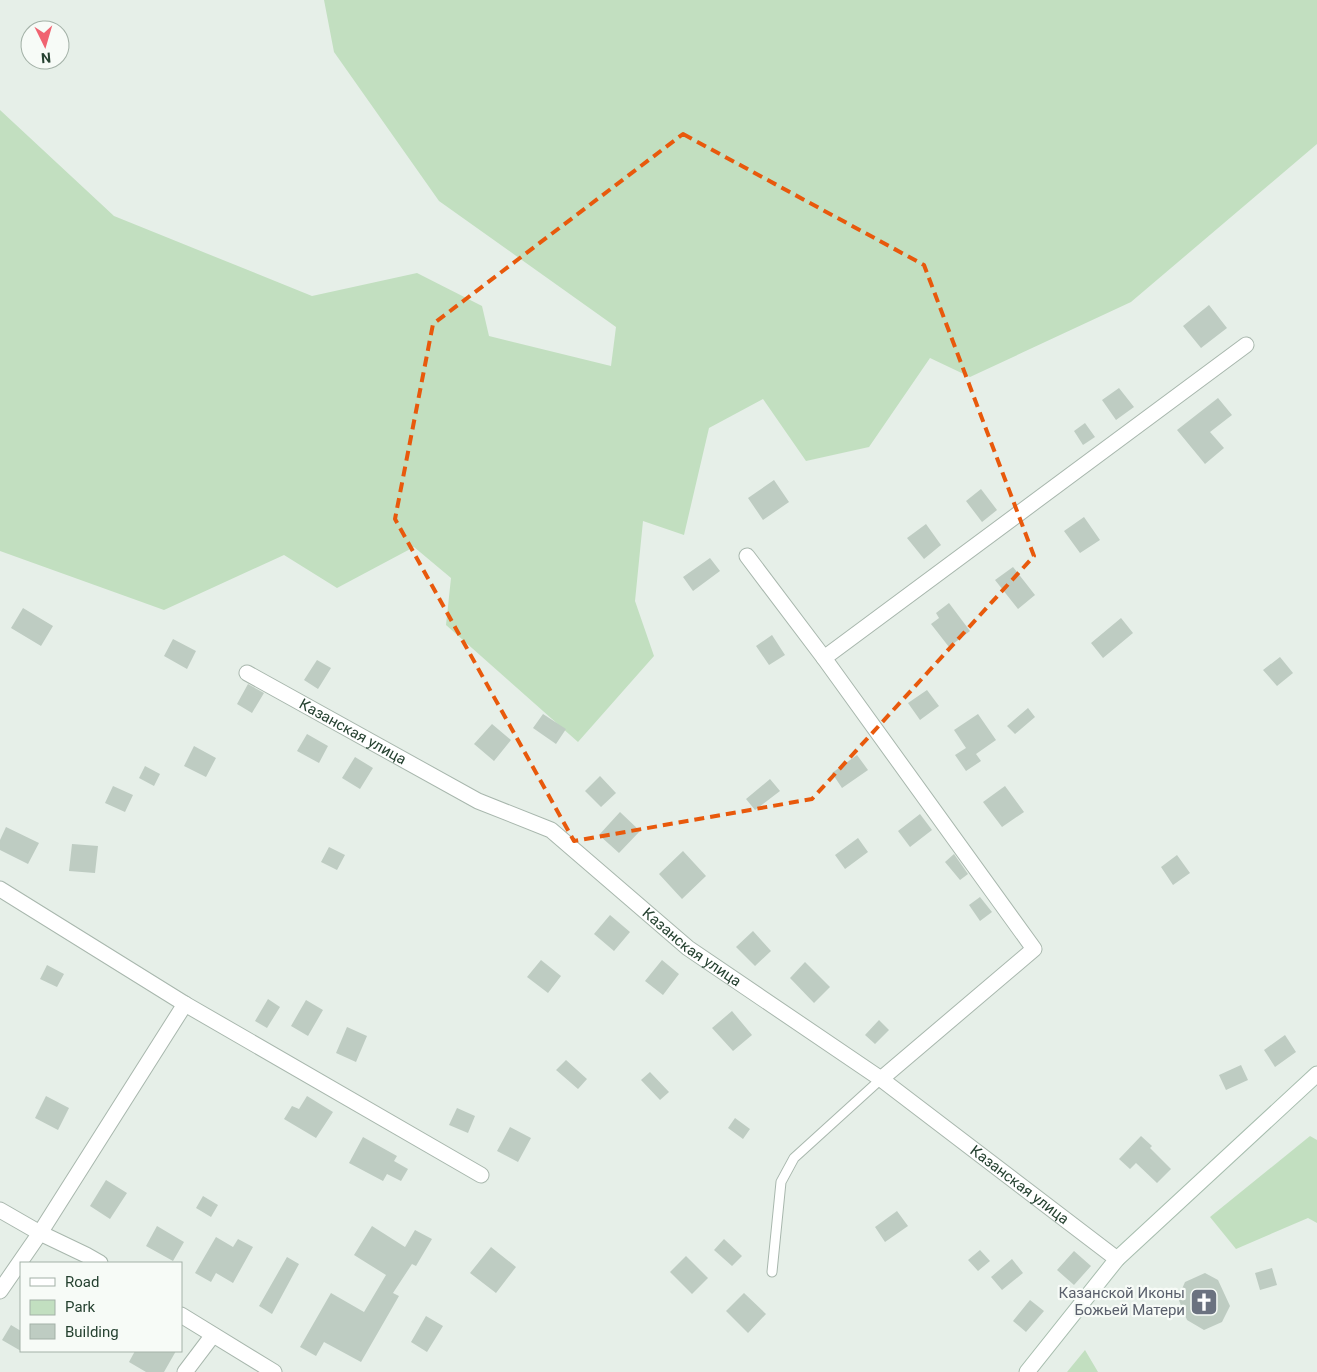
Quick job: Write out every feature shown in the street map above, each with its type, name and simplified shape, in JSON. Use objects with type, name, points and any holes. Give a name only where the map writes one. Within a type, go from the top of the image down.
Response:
[{"type":"street","points":[[824,658],[1246,345]]},
{"type":"street","points":[[747,556],[824,658],[1034,949],[881,1079]]},
{"type":"street","name":"Казанская улица","points":[[246,673],[478,801],[551,830],[688,948],[881,1079],[1117,1259]]},
{"type":"street","points":[[0,889],[185,1004],[481,1175]]},
{"type":"street","points":[[0,1291],[40,1233],[185,1004]]},
{"type":"street","points":[[1027,1372],[1117,1259],[1317,1074]]},
{"type":"street","points":[[0,1210],[40,1233],[98,1262]]},
{"type":"street","points":[[182,1316],[274,1372]]},
{"type":"street","points":[[185,1372],[213,1335]]},
{"type":"lane","points":[[772,1272],[781,1182],[794,1158],[881,1079]]},
{"type":"highlighted area","points":[[683,134],[924,265],[1034,556],[812,799],[574,841],[395,519],[433,324]]},
{"type":"green space","points":[[324,0],[1317,0],[1317,144],[1131,302],[970,377],[930,358],[869,447],[806,461],[763,399],[709,428],[684,535],[643,521],[635,601],[654,656],[578,742],[446,625],[451,578],[414,547],[337,588],[284,555],[164,610],[0,551],[0,110],[114,216],[312,296],[417,273],[482,306],[489,336],[611,366],[616,327],[439,201],[334,52]]},
{"type":"green space","points":[[1310,1136],[1317,1140],[1317,1223],[1308,1218],[1236,1249],[1210,1217]]},
{"type":"green space","points":[[1085,1350],[1098,1372],[1067,1372]]},
{"type":"building","points":[[1209,305],[1227,328],[1201,348],[1183,326]]},
{"type":"building","points":[[1119,388],[1134,407],[1116,420],[1102,400]]},
{"type":"building","points":[[1218,398],[1232,415],[1210,432],[1224,448],[1205,464],[1177,430]]},
{"type":"building","points":[[1085,423],[1095,437],[1083,445],[1074,431]]},
{"type":"building","points":[[774,480],[789,502],[763,520],[748,498]]},
{"type":"building","points":[[981,489],[997,510],[982,522],[966,501]]},
{"type":"building","points":[[1084,517],[1100,540],[1080,553],[1064,531]]},
{"type":"building","points":[[926,524],[941,545],[924,559],[907,538]]},
{"type":"building","points":[[710,558],[720,571],[693,591],[683,577]]},
{"type":"building","points":[[1013,567],[1035,595],[1018,609],[995,580]]},
{"type":"building","points":[[949,603],[970,631],[949,647],[931,624],[939,618],[936,613]]},
{"type":"building","points":[[23,608],[53,626],[41,646],[11,628]]},
{"type":"building","points":[[1121,618],[1133,633],[1103,658],[1091,643]]},
{"type":"building","points":[[772,635],[785,655],[769,665],[756,646]]},
{"type":"building","points":[[173,639],[196,651],[187,669],[164,656]]},
{"type":"building","points":[[1280,657],[1293,673],[1277,686],[1263,670]]},
{"type":"building","points":[[317,660],[331,668],[318,689],[304,680]]},
{"type":"building","points":[[248,684],[264,693],[252,713],[237,704]]},
{"type":"building","points":[[927,690],[939,706],[920,720],[908,703]]},
{"type":"building","points":[[1028,708],[1035,717],[1015,734],[1007,726]]},
{"type":"building","points":[[543,714],[566,729],[556,744],[533,728]]},
{"type":"building","points":[[978,714],[996,740],[976,754],[981,761],[966,771],[955,755],[966,748],[954,730]]},
{"type":"building","points":[[492,724],[511,740],[494,761],[474,744]]},
{"type":"building","points":[[307,734],[328,746],[319,763],[297,751]]},
{"type":"building","points":[[194,746],[216,758],[206,777],[184,766]]},
{"type":"building","points":[[857,755],[868,770],[842,788],[832,773]]},
{"type":"building","points":[[355,757],[373,768],[360,789],[342,778]]},
{"type":"building","points":[[145,766],[160,774],[154,786],[139,778]]},
{"type":"building","points":[[600,776],[616,793],[601,807],[585,791]]},
{"type":"building","points":[[770,779],[780,791],[755,810],[746,799]]},
{"type":"building","points":[[113,786],[133,795],[125,812],[105,803]]},
{"type":"building","points":[[1005,786],[1024,812],[1002,827],[983,802]]},
{"type":"building","points":[[620,812],[640,831],[619,853],[599,835]]},
{"type":"building","points":[[920,814],[932,830],[910,847],[898,831]]},
{"type":"building","points":[[6,827],[39,843],[28,864],[0,850],[0,840]]},
{"type":"building","points":[[858,838],[868,852],[845,869],[835,855]]},
{"type":"building","points":[[72,844],[98,846],[95,873],[69,871]]},
{"type":"building","points":[[329,847],[345,855],[337,870],[321,862]]},
{"type":"building","points":[[683,851],[706,876],[682,899],[659,874]]},
{"type":"building","points":[[954,854],[968,874],[960,880],[945,862]]},
{"type":"building","points":[[1177,855],[1190,873],[1173,885],[1161,867]]},
{"type":"building","points":[[980,897],[992,912],[980,921],[969,905]]},
{"type":"building","points":[[610,915],[630,932],[614,951],[594,934]]},
{"type":"building","points":[[753,931],[771,951],[755,966],[736,947]]},
{"type":"building","points":[[541,960],[561,976],[548,993],[527,977]]},
{"type":"building","points":[[662,960],[679,974],[663,995],[645,981]]},
{"type":"building","points":[[805,962],[830,987],[814,1003],[790,978]]},
{"type":"building","points":[[47,965],[64,974],[57,987],[40,979]]},
{"type":"building","points":[[268,999],[280,1007],[267,1028],[255,1021]]},
{"type":"building","points":[[306,1000],[323,1010],[308,1036],[291,1026]]},
{"type":"building","points":[[732,1011],[752,1035],[733,1051],[712,1028]]},
{"type":"building","points":[[879,1020],[889,1030],[875,1044],[865,1035]]},
{"type":"building","points":[[347,1027],[367,1036],[356,1062],[336,1053]]},
{"type":"building","points":[[1285,1035],[1296,1052],[1275,1067],[1264,1050]]},
{"type":"building","points":[[566,1060],[587,1079],[578,1089],[556,1070]]},
{"type":"building","points":[[1241,1065],[1248,1080],[1226,1090],[1219,1075]]},
{"type":"building","points":[[650,1072],[669,1092],[660,1100],[641,1080]]},
{"type":"building","points":[[46,1096],[69,1108],[58,1130],[35,1118]]},
{"type":"building","points":[[307,1096],[333,1112],[316,1138],[284,1119],[292,1106],[299,1109]]},
{"type":"building","points":[[457,1108],[475,1116],[468,1133],[449,1125]]},
{"type":"building","points":[[735,1118],[750,1129],[743,1139],[728,1128]]},
{"type":"building","points":[[510,1127],[531,1138],[518,1162],[497,1151]]},
{"type":"building","points":[[1141,1136],[1171,1169],[1157,1183],[1136,1163],[1130,1169],[1119,1159]]},
{"type":"building","points":[[363,1137],[397,1156],[394,1161],[408,1169],[401,1181],[387,1174],[383,1181],[349,1163]]},
{"type":"building","points":[[106,1180],[127,1193],[110,1219],[90,1206]]},
{"type":"building","points":[[203,1196],[218,1205],[211,1217],[196,1208]]},
{"type":"building","points":[[897,1211],[908,1226],[885,1242],[875,1227]]},
{"type":"building","points":[[157,1226],[184,1242],[173,1261],[146,1246]]},
{"type":"building","points":[[372,1226],[405,1247],[415,1230],[432,1239],[416,1266],[412,1264],[393,1293],[399,1296],[361,1362],[324,1342],[316,1356],[300,1347],[331,1293],[364,1312],[386,1275],[354,1255]]},
{"type":"building","points":[[216,1237],[233,1247],[238,1239],[253,1247],[233,1283],[216,1273],[211,1282],[195,1273]]},
{"type":"building","points":[[724,1239],[742,1256],[732,1266],[714,1250]]},
{"type":"building","points":[[491,1247],[516,1267],[496,1293],[470,1273]]},
{"type":"building","points":[[980,1250],[990,1261],[978,1271],[968,1260]]},
{"type":"building","points":[[1074,1251],[1091,1266],[1074,1285],[1057,1270]]},
{"type":"building","points":[[686,1256],[708,1278],[692,1294],[670,1272]]},
{"type":"building","points":[[287,1257],[299,1264],[272,1314],[259,1306]]},
{"type":"building","points":[[1012,1259],[1023,1273],[1002,1290],[991,1277]]},
{"type":"building","points":[[1272,1268],[1277,1285],[1260,1290],[1255,1273]]},
{"type":"building","name":"Казанской Иконы Божьей Матери","points":[[1205,1273],[1218,1280],[1230,1306],[1222,1322],[1204,1330],[1187,1320],[1178,1298],[1185,1282]]},
{"type":"building","points":[[744,1293],[766,1314],[748,1333],[726,1311]]},
{"type":"building","points":[[1030,1300],[1044,1311],[1026,1332],[1013,1321]]},
{"type":"building","points":[[426,1316],[443,1326],[427,1352],[411,1342]]},
{"type":"building","points":[[11,1325],[20,1330],[20,1350],[2,1340]]},
{"type":"building","points":[[134,1352],[175,1352],[164,1372],[146,1372],[129,1362]]},
{"type":"place","name":"Казанской Иконы Божьей Матери","points":[[1204,1302]]}]
